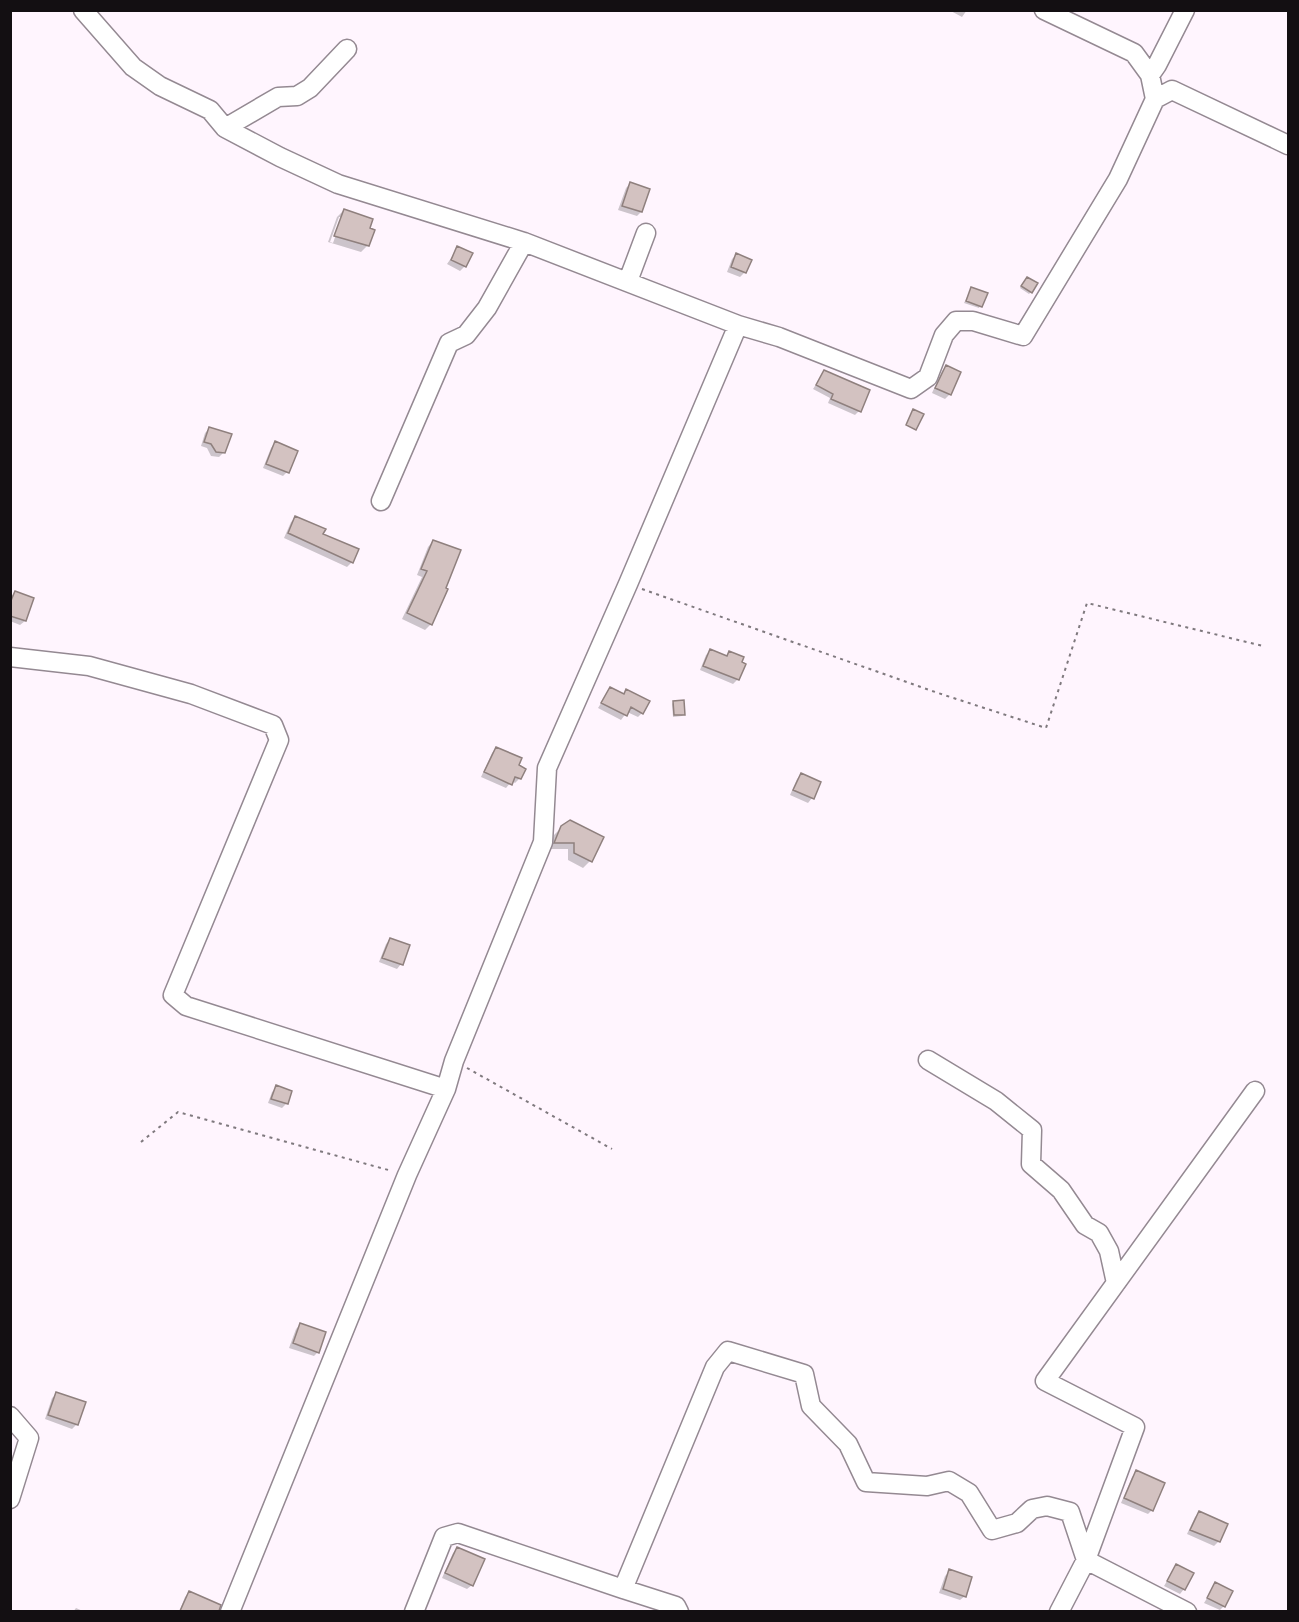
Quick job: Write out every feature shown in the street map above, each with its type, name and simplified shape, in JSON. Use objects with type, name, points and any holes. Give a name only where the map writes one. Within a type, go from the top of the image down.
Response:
[{"type":"street","points":[[83,10],[133,67],[160,86],[210,110],[225,128],[338,184],[524,242],[911,389],[928,377],[944,335],[956,321],[973,321],[1023,336],[1119,179],[1155,99],[1150,75],[1134,53],[1044,10]]},
{"type":"street","points":[[1150,75],[1157,66],[1185,10]]},
{"type":"street","points":[[225,128],[278,97],[297,96],[310,88],[347,49]]},
{"type":"street","points":[[1155,99],[1172,90],[1288,145]]},
{"type":"street","points":[[628,281],[646,233]]},
{"type":"street","points":[[381,501],[449,343],[466,335],[488,308],[524,242]]},
{"type":"street","points":[[230,1611],[407,1175],[446,1089],[454,1061],[543,842],[547,768],[738,325]]},
{"type":"street","points":[[10,657],[89,666],[191,694],[273,725],[279,740],[173,995],[186,1006],[446,1089]]},
{"type":"street","points":[[928,1060],[996,1101],[1032,1130],[1031,1164],[1061,1190],[1085,1225],[1100,1233],[1109,1251],[1116,1283]]},
{"type":"street","points":[[1059,1611],[1086,1560],[1135,1427],[1045,1381],[1255,1091]]},
{"type":"street","points":[[623,1589],[715,1367],[728,1351],[804,1374],[811,1406],[848,1444],[866,1482],[927,1486],[949,1481],[969,1493],[992,1530],[1017,1522],[1032,1509],[1047,1506],[1070,1512],[1086,1560],[1187,1611]]},
{"type":"street","points":[[10,1416],[29,1438],[10,1499]]},
{"type":"street","points":[[414,1611],[444,1536],[458,1533],[676,1606],[679,1611]]},
{"type":"path","points":[[628,584],[938,693],[1046,728],[1087,603],[1263,646]]},
{"type":"path","points":[[454,1061],[612,1149]]},
{"type":"path","points":[[141,1142],[178,1112],[407,1175]]},
{"type":"building","points":[[630,182],[650,189],[642,212],[622,206]]},
{"type":"building","points":[[344,209],[373,219],[370,228],[375,230],[369,246],[334,236]]},
{"type":"building","points":[[457,246],[473,253],[466,267],[451,260]]},
{"type":"building","points":[[736,253],[752,260],[746,273],[731,267]]},
{"type":"building","points":[[1027,277],[1038,283],[1032,293],[1021,286]]},
{"type":"building","points":[[971,287],[988,293],[982,307],[966,301]]},
{"type":"building","points":[[946,365],[961,372],[951,395],[935,388]]},
{"type":"building","points":[[824,370],[870,390],[861,412],[831,399],[833,394],[816,385]]},
{"type":"building","points":[[913,409],[924,414],[916,430],[906,425]]},
{"type":"building","points":[[209,427],[232,434],[225,453],[216,452],[211,444],[204,442]]},
{"type":"building","points":[[275,441],[298,451],[289,473],[266,464]]},
{"type":"building","points":[[295,516],[326,529],[323,534],[359,549],[353,563],[288,533]]},
{"type":"building","points":[[433,540],[461,550],[446,588],[448,589],[432,625],[407,613],[427,571],[421,569]]},
{"type":"building","points":[[15,591],[34,598],[26,621],[10,616],[10,603]]},
{"type":"building","points":[[710,649],[727,656],[729,651],[744,657],[742,662],[746,664],[739,680],[703,666]]},
{"type":"building","points":[[610,687],[624,694],[626,689],[650,701],[643,714],[631,707],[627,716],[601,703]]},
{"type":"building","points":[[684,700],[685,715],[674,715],[673,701]]},
{"type":"building","points":[[496,747],[522,758],[519,765],[526,769],[521,779],[515,777],[512,785],[484,772]]},
{"type":"building","points":[[801,773],[821,782],[814,799],[793,790]]},
{"type":"building","points":[[570,820],[604,837],[592,862],[574,853],[574,843],[554,843],[561,826]]},
{"type":"building","points":[[390,938],[410,945],[403,965],[382,958]]},
{"type":"building","points":[[276,1085],[292,1091],[288,1104],[271,1099]]},
{"type":"building","points":[[300,1323],[326,1332],[319,1353],[293,1343]]},
{"type":"building","points":[[56,1392],[86,1402],[78,1425],[48,1415]]},
{"type":"building","points":[[1136,1470],[1165,1483],[1153,1511],[1124,1498]]},
{"type":"building","points":[[1199,1511],[1228,1524],[1220,1542],[1190,1530]]},
{"type":"building","points":[[457,1547],[485,1559],[473,1586],[445,1573]]},
{"type":"building","points":[[1176,1564],[1194,1573],[1185,1590],[1167,1581]]},
{"type":"building","points":[[949,1569],[972,1577],[966,1597],[943,1589]]},
{"type":"building","points":[[1215,1582],[1233,1591],[1225,1607],[1207,1598]]},
{"type":"building","points":[[189,1591],[221,1605],[219,1611],[180,1611]]}]
